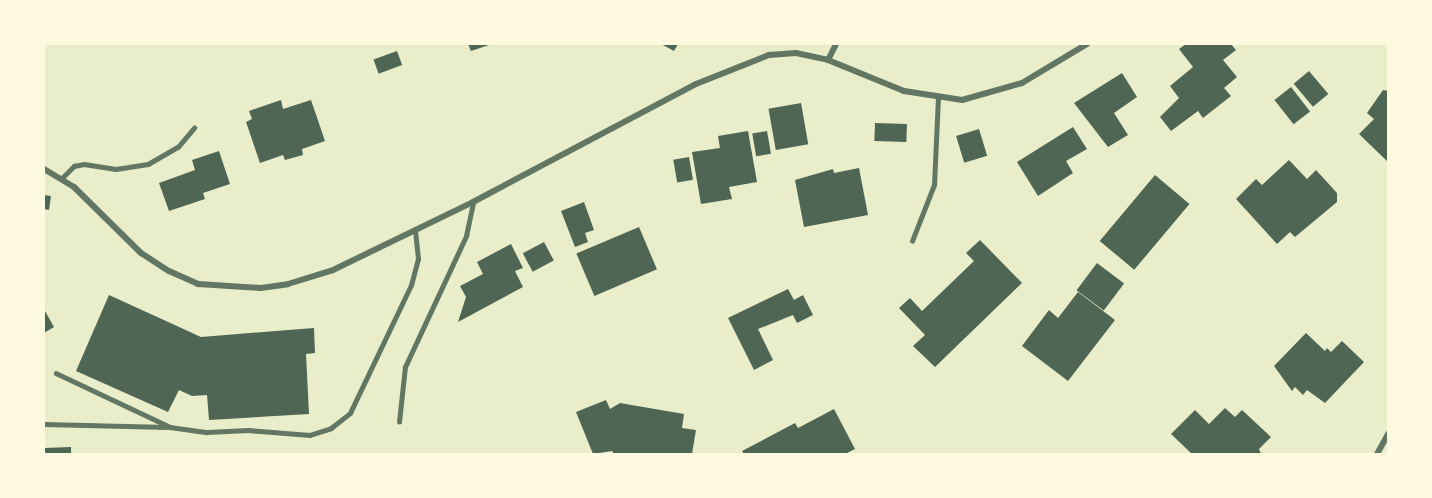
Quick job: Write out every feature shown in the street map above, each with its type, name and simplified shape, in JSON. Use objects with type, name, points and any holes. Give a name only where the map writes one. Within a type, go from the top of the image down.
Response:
[{"type":"street","points":[[828,60],[836,44]]},
{"type":"street","points":[[44,169],[62,178],[141,253],[198,284],[228,288],[288,284],[333,270],[473,202],[735,66],[769,56],[796,53],[828,60],[904,91],[963,100],[1022,83],[1087,44]]},
{"type":"street","points":[[1377,454],[1389,434]]},
{"type":"lane","points":[[912,241],[934,185],[938,98]]},
{"type":"lane","points":[[62,178],[74,166],[84,164],[116,169],[148,164],[178,147],[194,128]]},
{"type":"lane","points":[[399,422],[405,367],[466,236],[473,202]]},
{"type":"lane","points":[[44,424],[170,427],[207,432],[248,430],[310,435],[331,428],[350,413],[411,285],[418,259],[415,230]]},
{"type":"lane","points":[[56,373],[170,427]]},
{"type":"building","points":[[468,44],[492,44],[471,51]]},
{"type":"building","points":[[661,44],[678,44],[674,51]]},
{"type":"building","points":[[1186,44],[1231,44],[1236,50],[1223,60],[1237,77],[1224,88],[1231,96],[1203,118],[1198,111],[1171,131],[1160,117],[1179,98],[1170,86],[1193,67],[1179,49]]},
{"type":"building","points":[[397,51],[402,65],[379,74],[374,60]]},
{"type":"building","points":[[1309,71],[1328,94],[1313,107],[1294,84]]},
{"type":"building","points":[[1122,73],[1137,97],[1114,113],[1128,135],[1108,147],[1074,103]]},
{"type":"building","points":[[1291,87],[1310,111],[1294,124],[1274,100]]},
{"type":"building","points":[[1383,90],[1388,91],[1388,162],[1359,134],[1374,119],[1367,113]]},
{"type":"building","points":[[281,100],[283,109],[311,100],[325,141],[302,149],[303,155],[285,160],[283,155],[260,163],[246,122],[252,119],[249,111]]},
{"type":"building","points":[[801,103],[808,144],[776,150],[769,109]]},
{"type":"building","points":[[875,123],[907,124],[906,142],[874,141]]},
{"type":"building","points":[[1073,127],[1087,149],[1066,161],[1073,173],[1038,196],[1017,162]]},
{"type":"building","points":[[979,129],[987,156],[964,163],[956,136]]},
{"type":"building","points":[[748,131],[757,182],[729,187],[732,199],[701,204],[692,152],[720,148],[718,136]]},
{"type":"building","points":[[767,131],[771,154],[756,156],[752,134]]},
{"type":"building","points":[[219,151],[230,184],[203,193],[205,199],[169,211],[159,183],[195,170],[192,160]]},
{"type":"building","points":[[689,157],[693,180],[677,182],[673,160]]},
{"type":"building","points":[[1289,160],[1307,179],[1316,170],[1337,193],[1337,202],[1295,237],[1290,232],[1277,244],[1236,199],[1256,179],[1262,185]]},
{"type":"building","points":[[859,168],[868,215],[804,227],[795,180],[833,169],[834,173]]},
{"type":"building","points":[[1155,175],[1189,204],[1134,270],[1100,241]]},
{"type":"building","points":[[44,195],[51,196],[49,210],[44,209]]},
{"type":"building","points":[[584,202],[594,230],[585,233],[588,242],[575,247],[561,211]]},
{"type":"building","points":[[639,227],[657,269],[594,296],[576,254]]},
{"type":"building","points":[[980,240],[1022,283],[935,367],[913,346],[925,335],[899,308],[910,298],[922,311],[974,261],[966,253]]},
{"type":"building","points":[[544,242],[554,261],[533,272],[523,253]]},
{"type":"building","points":[[511,244],[523,268],[515,271],[523,287],[458,322],[466,297],[460,286],[483,274],[477,262]]},
{"type":"building","points":[[1097,263],[1124,283],[1104,311],[1077,290]]},
{"type":"building","points":[[788,289],[794,300],[803,295],[813,315],[797,323],[793,315],[758,329],[773,360],[754,370],[728,318]]},
{"type":"building","points":[[1078,292],[1115,320],[1068,381],[1022,346],[1049,310],[1058,318]]},
{"type":"building","points":[[109,295],[201,337],[314,328],[315,353],[306,354],[309,414],[209,420],[207,395],[192,396],[179,390],[168,412],[76,371]]},
{"type":"building","points":[[44,312],[54,327],[44,333]]},
{"type":"building","points":[[1306,333],[1325,351],[1327,348],[1331,352],[1342,341],[1364,362],[1325,403],[1307,390],[1303,395],[1295,387],[1292,391],[1274,366]]},
{"type":"building","points":[[606,400],[610,409],[620,403],[684,414],[682,428],[696,430],[692,454],[614,454],[612,451],[593,454],[576,412]]},
{"type":"building","points":[[1225,408],[1235,417],[1242,410],[1271,437],[1259,449],[1261,454],[1192,454],[1171,434],[1195,410],[1209,424]]},
{"type":"building","points":[[834,409],[855,449],[845,454],[744,454],[742,451],[795,423],[798,428]]},
{"type":"building","points":[[71,447],[71,454],[44,454],[44,448]]}]
